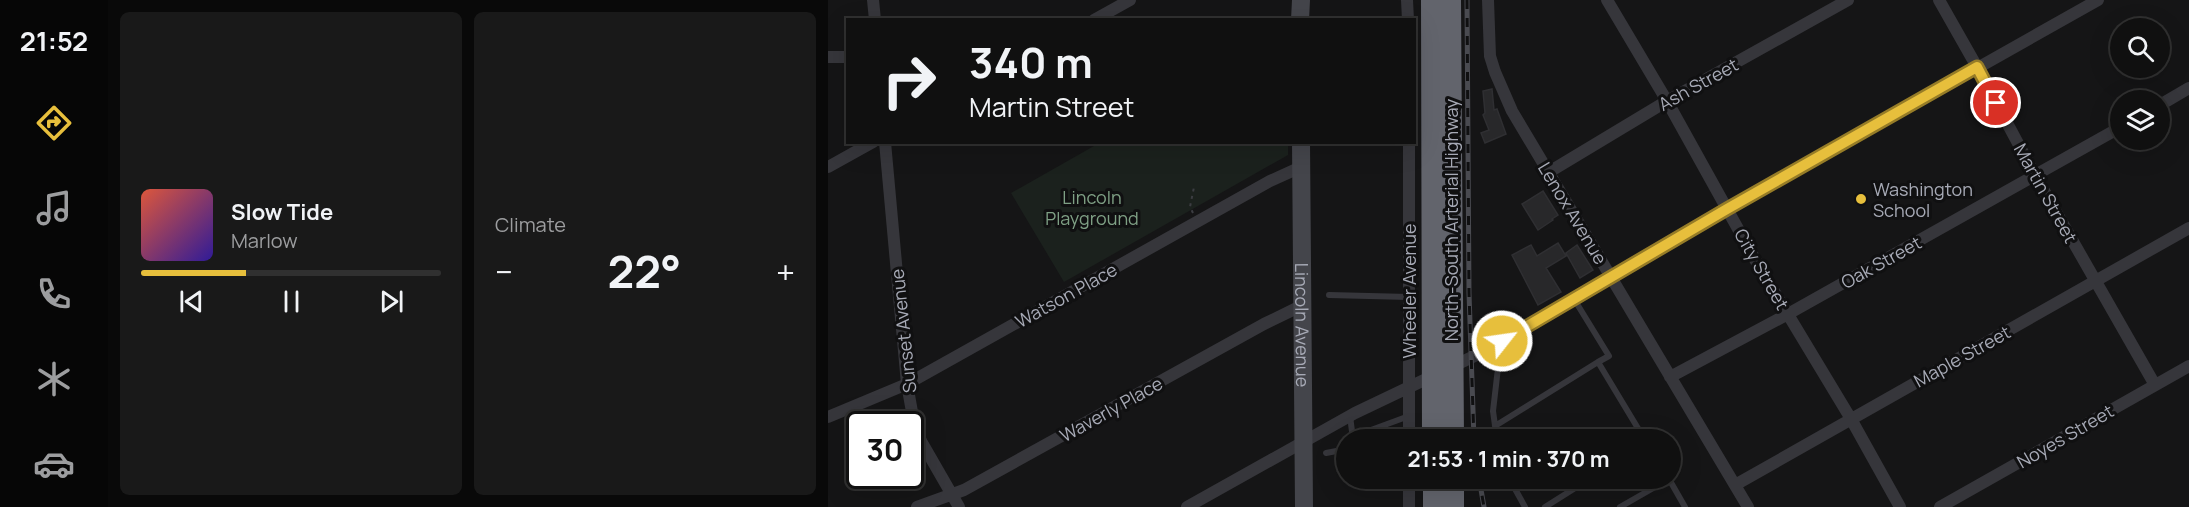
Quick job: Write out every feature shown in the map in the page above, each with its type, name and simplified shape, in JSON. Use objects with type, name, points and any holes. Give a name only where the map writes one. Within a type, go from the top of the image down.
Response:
[{"type":"highway","name":"North-South Arterial Highway","points":[[1432,0],[1443,370],[1451,429]]},
{"type":"highway","name":"North-South Arterial Highway","points":[[1435,429],[1443,370],[1450,0]]},
{"type":"highway","points":[[1434,489],[1434,507]]},
{"type":"highway","points":[[1453,489],[1453,507]]},
{"type":"street","points":[[873,0],[875,18]]},
{"type":"street","points":[[1096,18],[1107,6],[1130,0]]},
{"type":"street","points":[[1300,18],[1301,0]]},
{"type":"street","points":[[1407,0],[1408,18]]},
{"type":"street","name":"Lenox Avenue","points":[[1488,0],[1488,35],[1494,72],[1512,111],[1748,507]]},
{"type":"street","name":"City Street","points":[[1607,0],[1900,507]]},
{"type":"street","name":"Ash Street","points":[[1549,172],[1667,101],[1848,0]]},
{"type":"street","name":"Martin Street","points":[[1939,0],[2035,175],[2155,385]]},
{"type":"street","points":[[1187,507],[1350,416],[1487,350],[1727,209],[2098,0]]},
{"type":"street","points":[[828,57],[846,57]]},
{"type":"street","points":[[2170,99],[2189,88]]},
{"type":"street","name":"Oak Street","points":[[1670,377],[1722,351],[2110,133]]},
{"type":"street","points":[[828,167],[869,144]]},
{"type":"street","name":"Sunset Avenue","points":[[885,144],[907,384],[914,423],[921,441],[959,507]]},
{"type":"street","name":"Lincoln Avenue","points":[[1301,144],[1304,507]]},
{"type":"street","name":"Wheeler Avenue","points":[[1409,144],[1409,429]]},
{"type":"street","name":"Watson Place","points":[[828,417],[907,384],[1270,181],[1301,167]]},
{"type":"street","name":"Maple Street","points":[[1735,485],[2189,228]]},
{"type":"street","name":"Waverly Place","points":[[917,507],[964,490],[1264,324],[1303,305]]},
{"type":"street","name":"Noyes Street","points":[[1940,507],[2189,366]]},
{"type":"street","points":[[1409,489],[1409,507]]},
{"type":"lane","points":[[1329,295],[1409,297]]},
{"type":"lane","points":[[1495,426],[1609,356],[1574,299]]},
{"type":"lane","points":[[1487,350],[1498,368],[1493,411],[1495,429]]},
{"type":"lane","points":[[1598,362],[1639,429]]},
{"type":"lane","points":[[1350,416],[1352,429]]},
{"type":"lane","points":[[1376,429],[1409,416]]},
{"type":"lane","points":[[1326,453],[1336,451]]},
{"type":"lane","points":[[1515,489],[1525,507]]},
{"type":"lane","points":[[1545,507],[1574,489]]},
{"type":"lane","points":[[1620,507],[1652,489]]},
{"type":"lane","points":[[1675,489],[1685,507]]},
{"type":"path","points":[[1194,187],[1190,207],[1198,222]]},
{"type":"green space","name":"Lincoln Playground","points":[[1097,144],[1288,144],[1288,155],[1064,282],[1011,193]]},
{"type":"building","points":[[1492,89],[1494,110],[1497,109],[1506,134],[1485,143],[1481,133],[1489,130],[1483,115],[1485,113],[1483,91]]},
{"type":"building","points":[[1543,191],[1558,215],[1538,230],[1522,204]]},
{"type":"building","points":[[1558,243],[1566,256],[1546,268],[1561,292],[1538,305],[1512,255],[1531,245],[1537,256]]},
{"type":"building","points":[[1577,245],[1593,270],[1580,278],[1566,253]]},
{"type":"railway","points":[[1467,0],[1469,293],[1474,429]]},
{"type":"railway","points":[[1481,489],[1484,507]]},
{"type":"place","name":"Washington School","points":[[1861,199]]},
{"type":"route","points":[[1502,341],[1727,209],[1977,67],[1996,103]]}]
